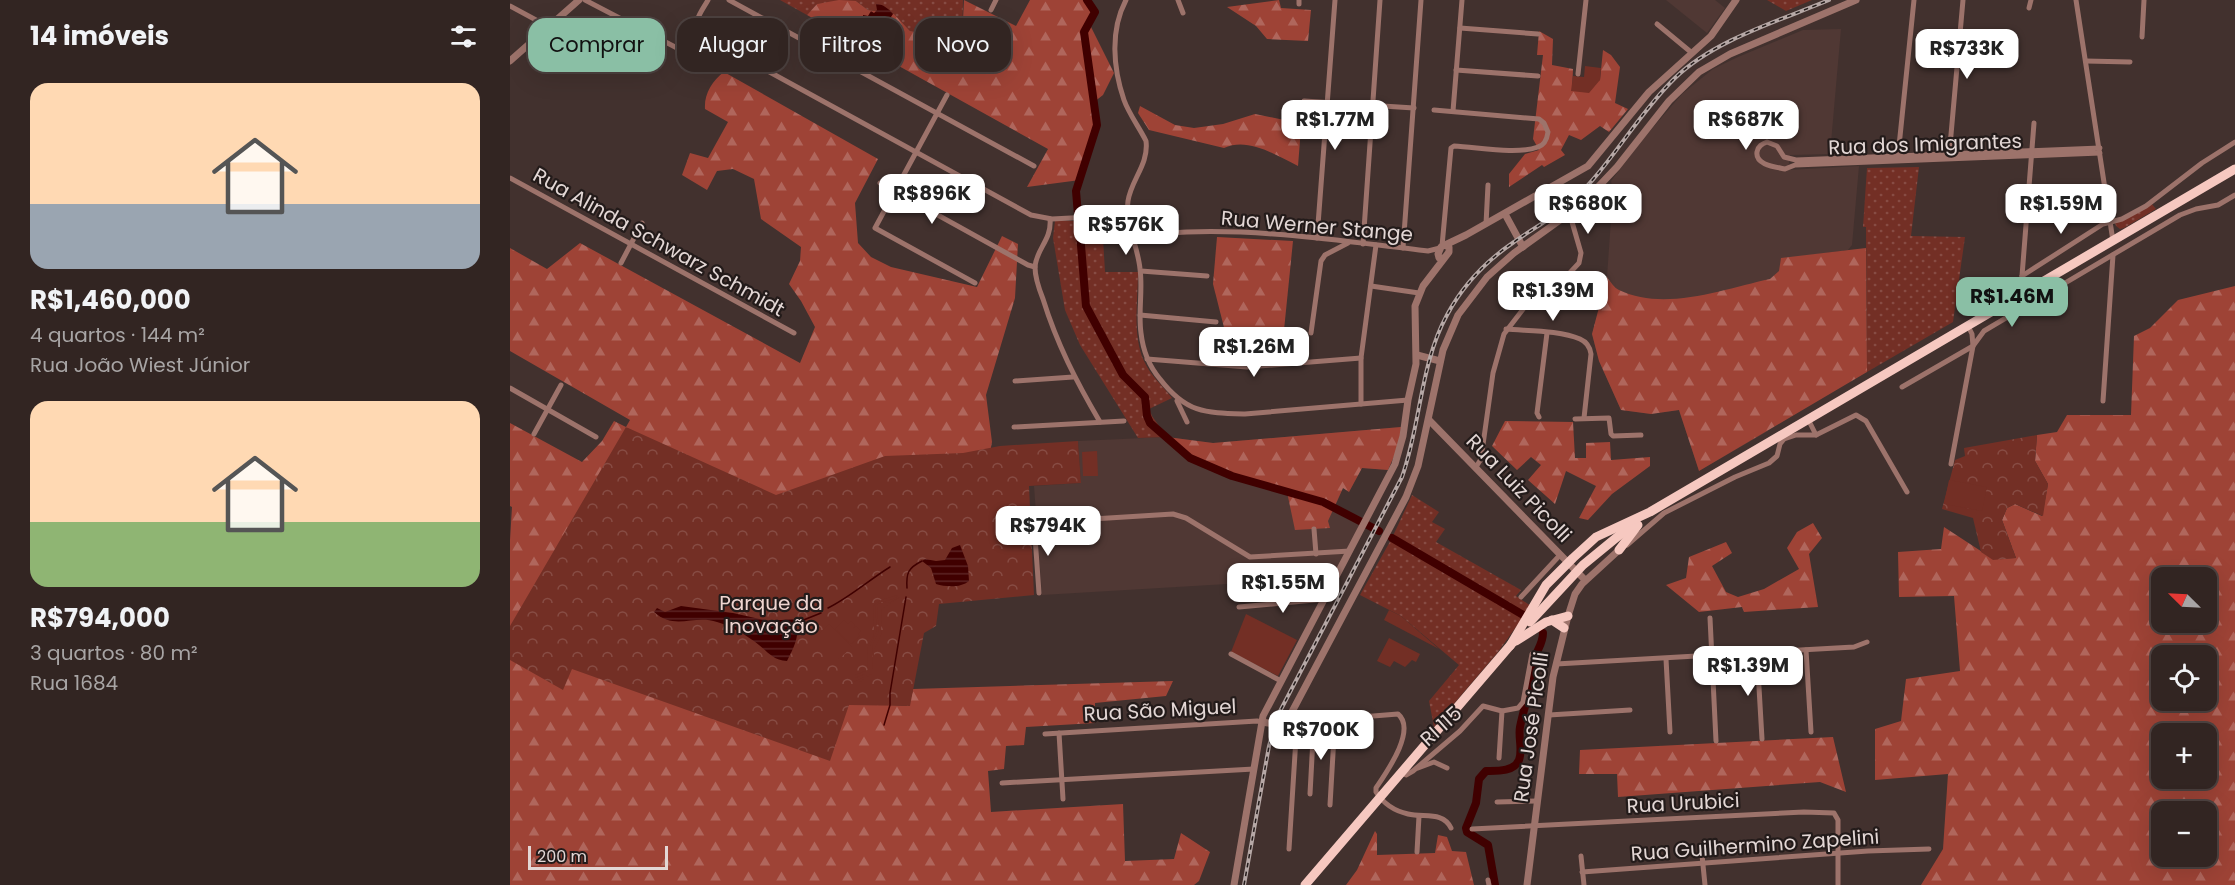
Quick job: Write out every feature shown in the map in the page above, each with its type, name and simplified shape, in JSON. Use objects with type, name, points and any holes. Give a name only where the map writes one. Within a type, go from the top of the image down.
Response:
[{"type":"highway","points":[[1305,885],[1568,579],[1583,565],[1651,515],[1777,442],[1808,419],[2235,169]]},
{"type":"highway","points":[[1619,550],[1651,515]]},
{"type":"highway","points":[[1510,646],[1541,593],[1568,563],[1596,537],[1651,515]]},
{"type":"highway","points":[[1510,646],[1533,629],[1552,620],[1568,616]]},
{"type":"highway","points":[[1552,620],[1564,628]]},
{"type":"street","points":[[559,18],[579,0]]},
{"type":"street","points":[[585,0],[676,48]]},
{"type":"street","points":[[708,0],[696,23],[696,29],[700,34],[1031,215],[1050,219],[1127,215]]},
{"type":"street","points":[[729,0],[1034,166]]},
{"type":"street","points":[[991,10],[996,0]]},
{"type":"street","points":[[1126,0],[1118,20],[1114,45],[1124,98],[1146,141],[1147,148],[1145,159],[1129,193],[1127,215],[1141,271],[1140,332],[1147,359],[1157,376],[1177,399],[1188,422]]},
{"type":"street","points":[[1178,0],[1183,13]]},
{"type":"street","points":[[1317,238],[1335,0]]},
{"type":"street","points":[[1363,244],[1380,0]]},
{"type":"street","points":[[1403,248],[1421,0]]},
{"type":"street","points":[[1453,111],[1462,0]]},
{"type":"street","points":[[1578,74],[1586,0]]},
{"type":"street","points":[[1443,250],[1588,166],[1644,98],[1715,31],[1736,0]]},
{"type":"street","points":[[1286,723],[1410,489],[1429,420],[1440,362],[1453,326],[1468,300],[1487,277],[1523,247],[1571,214],[1601,185],[1670,101],[1699,72],[1730,54],[1856,0]]},
{"type":"street","points":[[1899,156],[1914,0]]},
{"type":"street","points":[[1949,156],[1963,0]]},
{"type":"street","points":[[2029,8],[2031,0]]},
{"type":"street","points":[[2076,0],[2112,241]]},
{"type":"street","points":[[2142,37],[2144,0]]},
{"type":"street","points":[[511,3],[535,18]]},
{"type":"street","points":[[1658,24],[1692,53]]},
{"type":"street","points":[[1460,28],[1538,34]]},
{"type":"street","points":[[511,60],[528,45]]},
{"type":"street","points":[[2086,61],[2130,62]]},
{"type":"street","points":[[1456,70],[1538,76]]},
{"type":"street","points":[[947,95],[875,228],[975,283]]},
{"type":"street","points":[[1304,101],[1414,108]]},
{"type":"street","points":[[1234,885],[1266,710],[1391,473],[1398,454],[1417,355],[1414,314],[1419,293],[1434,270],[1443,250],[1451,148],[1454,146],[1533,148],[1544,143],[1548,137],[1547,127],[1539,119],[1434,110]]},
{"type":"street","points":[[2034,123],[2022,276],[2103,224],[2122,219],[2146,206],[2202,163],[2235,142]]},
{"type":"street","name":"Rua dos Imigrantes","points":[[1949,156],[1791,159],[1784,156],[1775,144],[1767,142],[1761,145],[1757,152],[1757,157],[1761,162],[1785,169],[1795,165],[2100,150]]},
{"type":"street","name":"Rua Alinda Schwarz Schmidt","points":[[510,178],[794,333]]},
{"type":"street","points":[[880,183],[1035,267]]},
{"type":"street","points":[[1486,224],[1488,185]]},
{"type":"street","points":[[1902,387],[1973,346],[1984,331],[2180,215],[2218,205],[2235,195]]},
{"type":"street","points":[[1505,214],[1523,247]]},
{"type":"street","points":[[1571,214],[1582,246]]},
{"type":"street","points":[[1476,467],[1481,459],[1496,357],[1506,329],[1532,301],[1555,286],[1576,268],[1581,258],[1571,214]]},
{"type":"street","points":[[1050,219],[1049,236],[1035,267],[1037,280],[1051,324],[1073,378],[1100,422]]},
{"type":"street","points":[[621,262],[642,223]]},
{"type":"street","name":"Rua Werner Stange","points":[[1132,236],[1202,232],[1273,234],[1428,251],[1443,250]]},
{"type":"street","points":[[1311,333],[1321,261],[1325,255],[1350,242]]},
{"type":"street","points":[[1361,404],[1361,358],[1376,245]]},
{"type":"street","points":[[2103,401],[2113,255]]},
{"type":"street","points":[[2042,264],[2048,279]]},
{"type":"street","points":[[1141,271],[1207,276]]},
{"type":"street","points":[[1371,286],[1419,293]]},
{"type":"street","points":[[1555,286],[1587,290]]},
{"type":"street","points":[[2035,286],[2041,297]]},
{"type":"street","points":[[1140,315],[1216,322]]},
{"type":"street","points":[[1951,464],[1973,346],[1972,334],[1968,326]]},
{"type":"street","points":[[1506,329],[1580,339],[1587,345],[1591,354],[1584,418]]},
{"type":"street","points":[[1539,417],[1537,413],[1547,333]]},
{"type":"street","points":[[1417,355],[1440,362]]},
{"type":"street","points":[[1147,359],[1246,367],[1361,358]]},
{"type":"street","points":[[1015,381],[1073,378]]},
{"type":"street","points":[[534,434],[561,385]]},
{"type":"street","points":[[510,388],[596,437]]},
{"type":"street","points":[[1177,399],[1201,410],[1245,414],[1408,400]]},
{"type":"street","points":[[1651,515],[1769,463],[1777,456],[1777,442],[1791,436],[1816,435],[1856,415],[1866,421],[1907,492]]},
{"type":"street","points":[[1575,419],[1609,418],[1613,436],[1641,435]]},
{"type":"street","points":[[1808,419],[1816,435]]},
{"type":"street","name":"Rua Luiz Picolli","points":[[1429,420],[1585,580]]},
{"type":"street","points":[[1014,427],[1124,421]]},
{"type":"street","points":[[1012,524],[1173,514],[1186,518],[1238,552],[1250,557],[1350,551]]},
{"type":"street","points":[[1034,522],[1039,593]]},
{"type":"street","points":[[1314,529],[1316,554]]},
{"type":"street","points":[[1585,580],[1619,550]]},
{"type":"street","points":[[1521,597],[1560,555]]},
{"type":"street","name":"Rua José Picolli","points":[[1527,885],[1556,664],[1575,594],[1585,580]]},
{"type":"street","points":[[1239,607],[1325,599]]},
{"type":"street","points":[[1710,618],[1716,741]]},
{"type":"street","points":[[1556,664],[1831,649],[1854,647],[1867,642]]},
{"type":"street","points":[[1806,650],[1811,732]]},
{"type":"street","points":[[1757,653],[1762,739]]},
{"type":"street","points":[[1231,654],[1281,681]]},
{"type":"street","name":"RI 115","points":[[1400,773],[1406,776],[1413,771],[1460,731],[1483,706],[1502,711],[1515,710],[1521,706],[1532,654]]},
{"type":"street","points":[[1666,658],[1670,732]]},
{"type":"street","points":[[1549,715],[1630,710]]},
{"type":"street","points":[[1499,758],[1502,711]]},
{"type":"street","name":"Rua São Miguel","points":[[1045,734],[1257,721],[1274,724],[1394,714],[1401,717],[1403,737],[1395,759],[1376,788],[1380,798]]},
{"type":"street","points":[[1330,743],[1333,719]]},
{"type":"street","points":[[1330,805],[1333,719]]},
{"type":"street","points":[[1310,794],[1314,720]]},
{"type":"street","points":[[1289,849],[1298,722]]},
{"type":"street","points":[[1059,734],[1063,800]]},
{"type":"street","points":[[1413,771],[1434,762],[1447,768]]},
{"type":"street","points":[[1002,783],[1254,769]]},
{"type":"street","points":[[1380,798],[1397,811],[1419,816],[1441,817],[1451,828]]},
{"type":"street","points":[[1497,802],[1537,801]]},
{"type":"street","name":"Rua Urubici","points":[[1472,829],[1804,812],[1834,813],[1838,820],[1837,854]]},
{"type":"street","points":[[1417,852],[1419,816]]},
{"type":"street","points":[[1701,844],[1706,885]]},
{"type":"street","name":"Rua Guilhermino Zapelini","points":[[1582,872],[1929,849]]},
{"type":"street","points":[[1837,854],[1839,885]]},
{"type":"street","points":[[1581,856],[1584,885]]},
{"type":"shaded area","points":[[1666,0],[1715,0],[1725,8],[1707,33]]},
{"type":"shaded area","points":[[876,4],[886,7],[893,14],[890,18],[863,18],[863,15],[868,16],[871,11],[874,13],[877,10]]},
{"type":"shaded area","points":[[1841,29],[1830,154],[1790,155],[1788,170],[1859,166],[1852,245],[1848,250],[1781,259],[1768,431],[1699,471],[1679,410],[1651,414],[1621,410],[1599,361],[1592,334],[1607,277],[1613,191],[1611,181],[1682,94],[1713,69],[1803,30]]},
{"type":"shaded area","points":[[1401,427],[1388,470],[1362,468],[1349,492],[1343,488],[1335,507],[1367,519],[1339,572],[1227,584],[1042,595],[1034,486],[1081,483],[1078,441],[1167,437],[1213,443]]},
{"type":"shaded area","points":[[960,545],[968,566],[969,581],[953,586],[936,584],[931,568],[922,561],[925,559],[945,560],[952,548]]},
{"type":"shaded area","points":[[681,606],[733,613],[769,621],[793,619],[797,629],[796,640],[787,661],[772,656],[745,635],[722,624],[709,620],[669,620],[654,612],[657,608],[665,612]]},
{"type":"green space","points":[[780,0],[963,0],[963,18],[915,18],[915,32],[910,31],[903,24],[903,18],[898,18],[894,14],[868,10],[856,1],[817,4],[807,15]]},
{"type":"green space","points":[[839,0],[856,1],[868,10],[894,14],[898,18],[812,18],[807,15],[817,4]]},
{"type":"green space","points":[[964,0],[1000,18],[963,18]]},
{"type":"green space","points":[[1030,0],[1087,0],[1095,12],[1089,23],[1114,73],[1103,95],[1094,102],[1097,125],[1080,180],[1027,187],[1048,149],[903,68],[903,24],[910,31],[915,32],[915,72],[1011,72],[1011,24],[1016,26]]},
{"type":"green space","points":[[1279,0],[1281,8],[1311,10],[1308,41],[1267,39],[1256,26],[1227,7]]},
{"type":"green space","points":[[1767,0],[1812,0],[1786,11]]},
{"type":"green space","points":[[1539,31],[1553,39],[1552,65],[1573,69],[1572,91],[1600,80],[1603,50],[1611,55],[1620,67],[1615,103],[1628,109],[1609,132],[1600,126],[1581,140],[1569,135],[1561,150],[1565,155],[1544,167],[1542,165],[1509,187],[1509,174],[1525,154],[1539,150],[1533,139],[1543,55],[1537,55]]},
{"type":"green space","points":[[1585,66],[1601,68],[1600,80],[1589,93],[1571,91],[1573,76],[1584,77]]},
{"type":"green space","points":[[724,72],[878,159],[855,203],[858,243],[871,257],[891,267],[977,287],[1002,236],[1018,244],[1015,298],[986,395],[992,442],[985,478],[826,705],[909,706],[913,689],[1173,681],[1166,696],[1095,703],[1095,723],[1026,727],[1024,745],[1006,746],[1004,769],[988,771],[991,812],[1123,804],[1125,861],[1174,859],[1181,833],[1210,852],[1199,881],[1194,885],[510,885],[510,540],[512,507],[510,506],[510,423],[582,462],[602,441],[614,421],[626,427],[630,420],[510,351],[510,248],[547,269],[580,243],[800,363],[815,327],[789,284],[800,261],[801,247],[761,219],[754,179],[733,169],[717,171],[707,190],[682,175],[690,153],[708,158],[728,122],[705,109],[706,98],[716,79]]},
{"type":"green space","points":[[1140,106],[1175,125],[1194,128],[1223,124],[1255,114],[1289,121],[1301,128],[1298,166],[1252,146],[1233,145],[1224,148],[1149,130],[1138,113]]},
{"type":"green space","points":[[1919,167],[1911,236],[1965,237],[1953,322],[1867,372],[1866,227],[1863,227],[1867,168]]},
{"type":"green space","points":[[2151,203],[2156,209],[2124,228],[2120,229],[2116,226],[2115,223]]},
{"type":"green space","points":[[1055,221],[1102,221],[1105,272],[1138,272],[1137,329],[1140,351],[1150,371],[1172,398],[1149,409],[1167,437],[1138,438],[1080,345],[1065,310],[1053,238]]},
{"type":"green space","points":[[1217,237],[1293,241],[1284,330],[1248,366],[1233,363],[1213,284]]},
{"type":"green space","points":[[1866,248],[1867,372],[1699,471],[1679,410],[1651,414],[1621,410],[1599,361],[1592,334],[1607,277],[1617,289],[1637,296],[1674,299],[1714,293],[1770,279],[1779,271],[1781,258]]},
{"type":"green space","points":[[2235,286],[2235,885],[1921,885],[1943,849],[1948,774],[1875,780],[1875,729],[1901,721],[1906,679],[1960,671],[1954,596],[1899,597],[1898,552],[1941,549],[1944,527],[1993,559],[2016,558],[2002,520],[2007,508],[2015,504],[2042,516],[2048,484],[2035,461],[2037,435],[2057,432],[2067,415],[2131,415],[2134,336],[2150,328],[2178,300]]},
{"type":"green space","points":[[1505,421],[1573,422],[1575,458],[1586,458],[1586,443],[1610,442],[1611,460],[1650,457],[1650,466],[1612,494],[1588,520],[1579,518],[1596,486],[1566,471],[1555,504],[1528,480],[1541,465],[1531,457],[1517,470],[1492,446]]},
{"type":"green space","name":"Parque da Inovação","points":[[626,427],[776,495],[885,456],[963,453],[1000,446],[1078,441],[1081,483],[1029,486],[1034,595],[939,604],[936,626],[924,633],[910,706],[849,705],[830,761],[572,669],[563,690],[510,660],[510,626]]},
{"type":"green space","points":[[1401,427],[1399,445],[1388,470],[1362,468],[1349,492],[1343,488],[1328,521],[1330,528],[1295,530],[1287,492],[1232,476],[1190,458],[1167,437],[1213,443]]},
{"type":"green space","points":[[2037,435],[2035,461],[2048,484],[2043,516],[2015,504],[2007,508],[2002,520],[2016,558],[1993,560],[1981,552],[1973,518],[1942,509],[1955,460],[1965,456],[1964,448]]},
{"type":"green space","points":[[1097,451],[1098,476],[1083,476],[1082,452]]},
{"type":"green space","points":[[1949,480],[1987,487],[1982,511],[1944,504]]},
{"type":"green space","points":[[1412,495],[1439,512],[1432,522],[1445,529],[1436,542],[1521,590],[1516,596],[1531,606],[1498,652],[1434,727],[1429,701],[1459,665],[1401,616],[1360,595],[1392,538]]},
{"type":"green space","points":[[1813,523],[1822,538],[1809,554],[1818,607],[1744,612],[1742,607],[1699,612],[1666,585],[1686,578],[1689,557],[1726,542],[1732,553],[1712,566],[1726,592],[1738,597],[1764,589],[1799,569],[1787,548],[1797,532]]},
{"type":"green space","points":[[898,595],[875,607],[877,630],[870,646],[870,670],[855,678],[855,675],[868,670],[867,648],[874,634],[873,606],[881,600]]},
{"type":"green space","points":[[900,597],[882,609],[881,635],[874,649],[874,672],[857,684],[854,682],[866,676],[873,668],[872,646],[879,631],[877,608],[881,603],[891,602]]},
{"type":"green space","points":[[1389,610],[1401,616],[1439,649],[1384,620]]},
{"type":"green space","points":[[1246,614],[1297,640],[1278,676],[1231,652]]},
{"type":"green space","points":[[844,620],[848,624],[851,621],[855,625],[853,629],[856,626],[861,631],[858,634],[860,636],[851,644],[835,629]]},
{"type":"green space","points":[[829,624],[852,647],[839,659],[817,636]]},
{"type":"green space","points":[[1389,638],[1420,654],[1416,662],[1412,660],[1405,667],[1394,661],[1390,667],[1377,661]]},
{"type":"green space","points":[[1833,737],[1846,792],[1820,782],[1618,797],[1617,774],[1579,774],[1580,750]]},
{"type":"green space","points":[[1375,831],[1377,855],[1435,853],[1438,835],[1447,837],[1452,851],[1466,852],[1474,885],[1346,885],[1357,870]]},
{"type":"waterway","points":[[1078,215],[1076,191],[1097,125],[1084,32],[1095,12],[1087,0]]},
{"type":"waterway","points":[[1079,221],[1086,306],[1123,375],[1145,397],[1150,423],[1190,458],[1232,476],[1323,502],[1379,531]]},
{"type":"waterway","points":[[1392,538],[1525,616]]},
{"type":"waterway","points":[[907,588],[909,572],[922,561]]},
{"type":"waterway","points":[[828,608],[890,567]]},
{"type":"waterway","points":[[884,725],[890,705],[906,597]]},
{"type":"waterway","points":[[796,623],[821,613]]},
{"type":"waterway","points":[[1495,885],[1488,845],[1467,832],[1466,828],[1476,803],[1479,779],[1486,771],[1509,769],[1519,760],[1520,727],[1532,680],[1532,668],[1543,633]]},
{"type":"railway","points":[[1244,885],[1269,746],[1277,717],[1402,477],[1431,354],[1453,304],[1476,274],[1494,257],[1550,219],[1585,189],[1648,108],[1675,78],[1691,65],[1728,42],[1829,0]]}]
